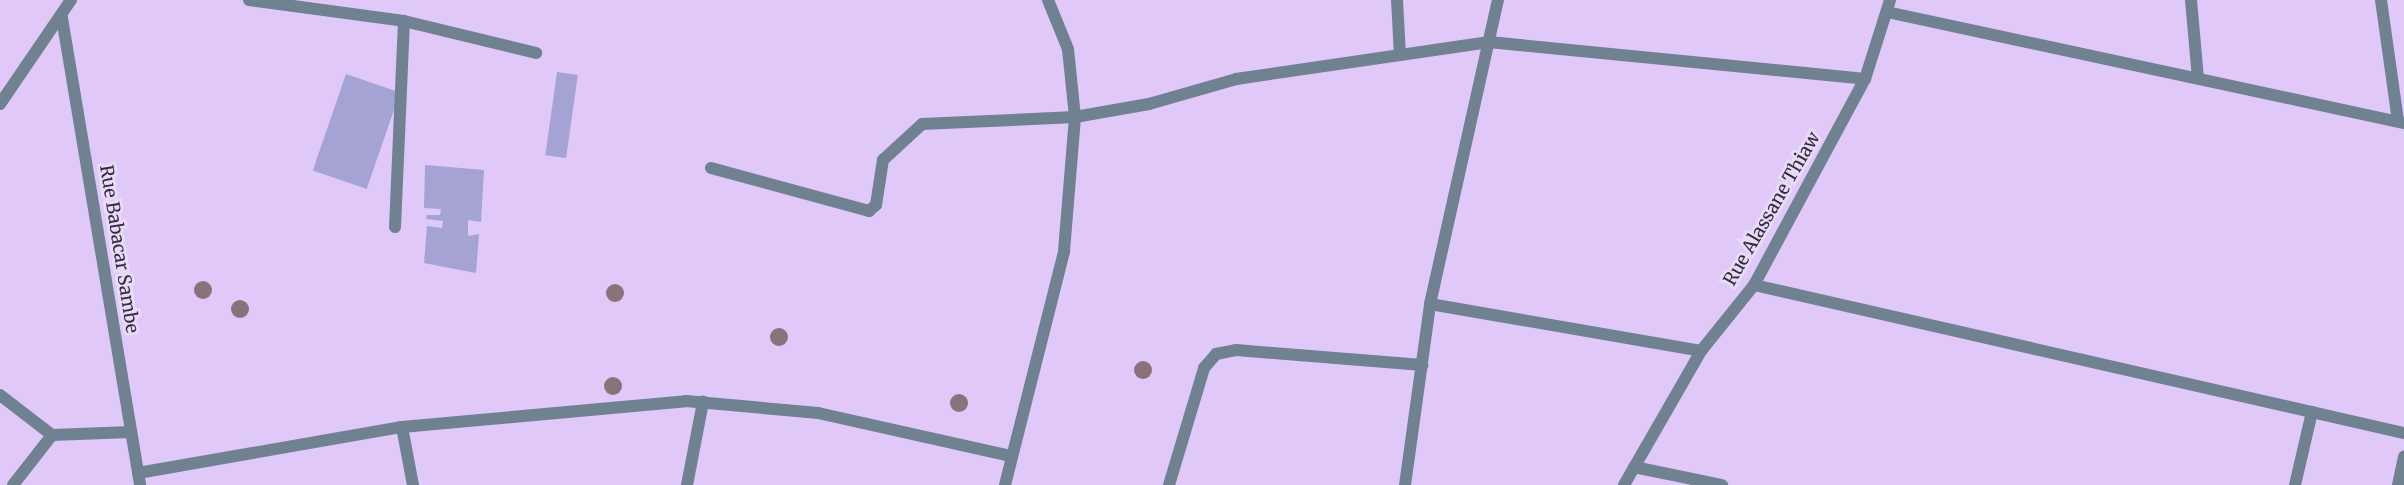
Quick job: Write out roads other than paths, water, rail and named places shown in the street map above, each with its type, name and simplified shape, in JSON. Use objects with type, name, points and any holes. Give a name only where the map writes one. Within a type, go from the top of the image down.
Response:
[{"type":"street","points":[[0,104],[62,18],[71,0]]},
{"type":"street","points":[[249,0],[278,1],[404,21],[536,53]]},
{"type":"street","points":[[1005,485],[1058,288],[1075,117],[1068,49],[1058,17],[1048,0]]},
{"type":"street","points":[[1397,0],[1400,55]]},
{"type":"street","points":[[1405,485],[1430,304],[1498,0]]},
{"type":"street","points":[[2190,0],[2198,78]]},
{"type":"street","points":[[1888,6],[2198,78],[2401,122],[2381,0]]},
{"type":"street","name":"Rue Alassane Thiaw","points":[[1624,485],[1701,351],[1754,285],[1865,80],[1888,6]]},
{"type":"street","name":"Rue Babacar Sambe","points":[[62,18],[139,479]]},
{"type":"street","points":[[395,227],[404,21]]},
{"type":"street","points":[[711,168],[869,212],[876,205],[883,160],[922,124],[1075,117],[1149,104],[1236,79],[1489,42],[1865,80]]},
{"type":"street","points":[[1754,285],[2404,433]]},
{"type":"street","points":[[1430,304],[1701,351]]},
{"type":"street","points":[[1169,485],[1204,368],[1216,354],[1236,350],[1422,365]]},
{"type":"street","points":[[0,395],[52,435],[131,432]]},
{"type":"street","points":[[139,479],[402,427],[703,402],[818,413],[1011,456]]},
{"type":"street","points":[[687,485],[703,402]]},
{"type":"street","points":[[2295,485],[2312,412]]},
{"type":"street","points":[[402,427],[413,485]]},
{"type":"street","points":[[13,485],[52,435]]},
{"type":"street","points":[[2398,485],[2404,457]]},
{"type":"street","points":[[1634,467],[1722,485]]}]
